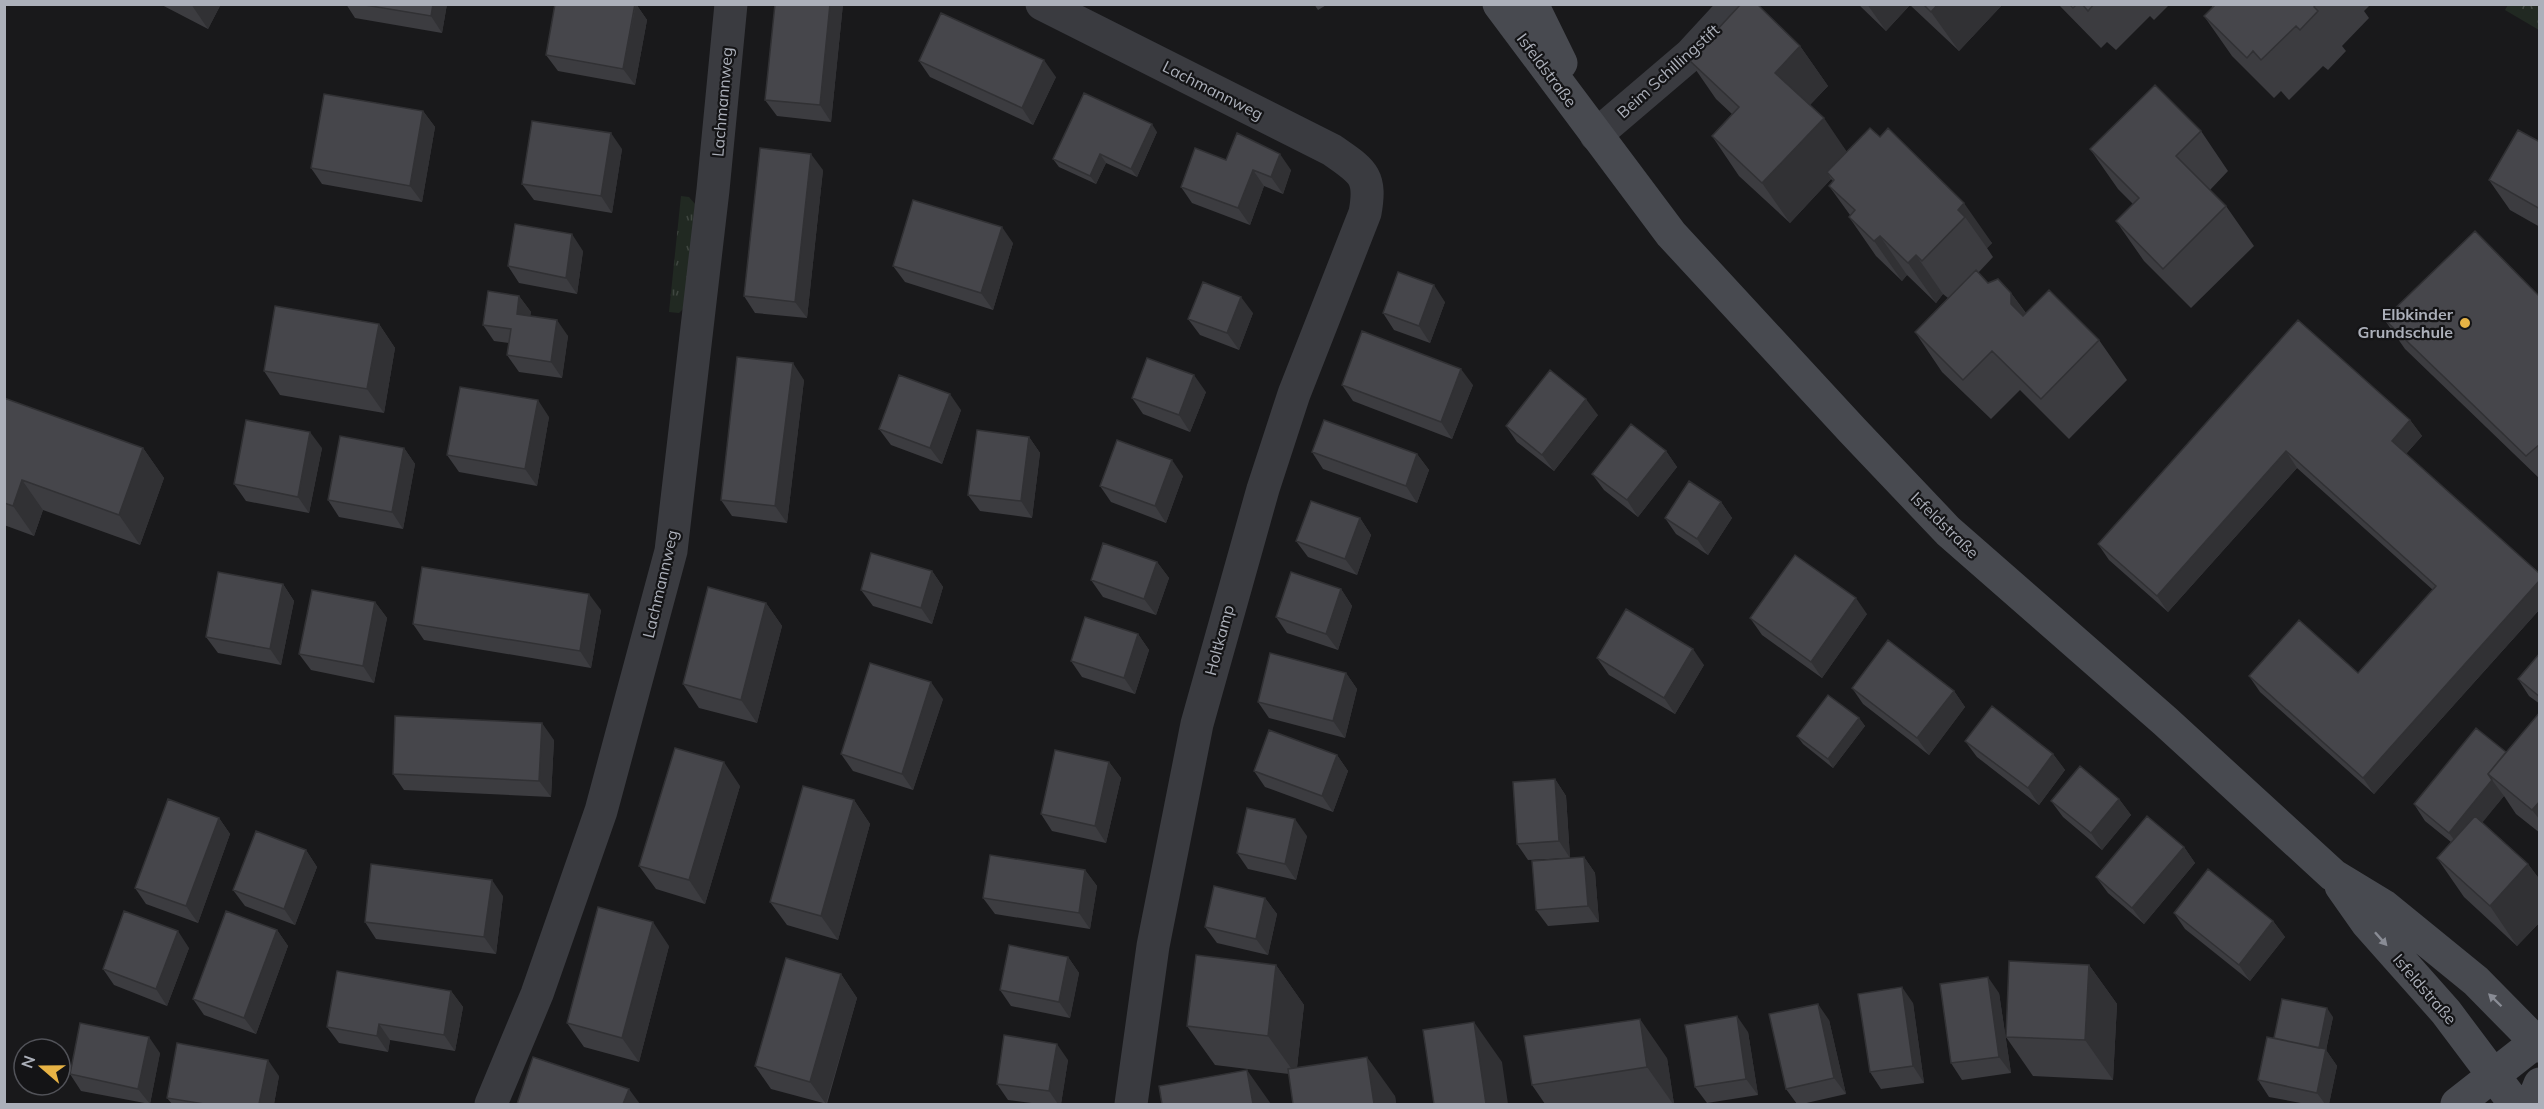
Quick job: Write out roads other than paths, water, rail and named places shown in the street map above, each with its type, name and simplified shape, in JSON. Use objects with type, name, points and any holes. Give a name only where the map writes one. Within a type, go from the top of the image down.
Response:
[{"type":"main road","name":"Isfeldstraße","points":[[1499,4],[1671,234],[1852,431],[1948,531],[2164,721],[2333,875],[2384,906],[2476,981],[2539,1045]]},
{"type":"main road","name":"Isfeldstraße","points":[[1532,4],[1596,135]]},
{"type":"main road","name":"Isfeldstraße","points":[[2333,875],[2367,923],[2446,1012],[2515,1104]]},
{"type":"main road","points":[[2457,1104],[2493,1075],[2539,1045]]},
{"type":"main road","points":[[2532,1104],[2540,1084]]},
{"type":"street","name":"Lachmannweg","points":[[491,1104],[537,994],[569,908],[601,811],[671,551],[712,201],[731,4]]},
{"type":"street","name":"Lachmannweg","points":[[1042,4],[1332,150],[1353,164],[1365,177],[1369,192]]},
{"type":"street","name":"Beim Schillingstift","points":[[1596,135],[1691,54],[1737,4]]},
{"type":"street","name":"Holtkamp","points":[[1131,1104],[1153,946],[1200,713],[1263,489],[1294,394],[1365,213],[1369,192]]},
{"type":"place","name":"Elbkinder Grundschule","points":[[2465,323]]}]
